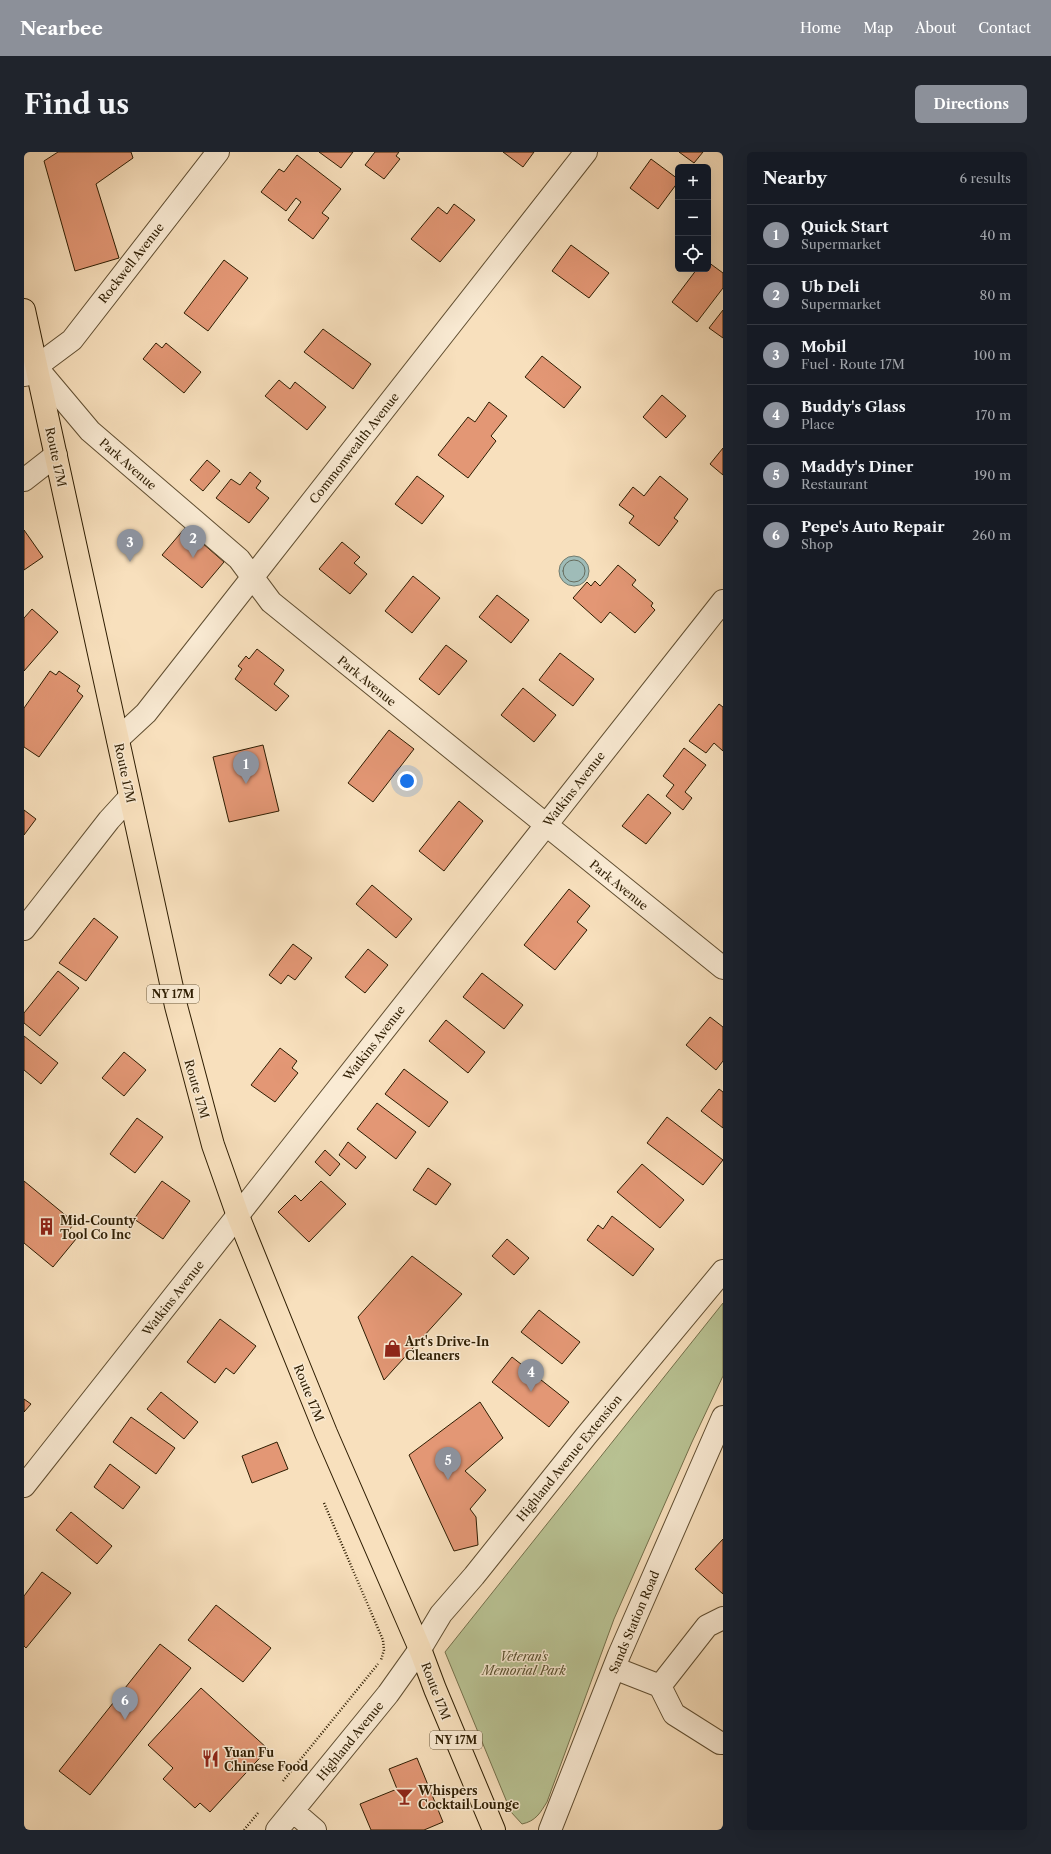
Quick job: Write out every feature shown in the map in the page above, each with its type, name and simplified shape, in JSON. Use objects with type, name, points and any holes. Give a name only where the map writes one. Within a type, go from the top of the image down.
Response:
[{"type":"main road","name":"Route 17M","points":[[24,310],[30,372],[56,455],[176,1006],[190,1065],[213,1145],[238,1216],[329,1440],[420,1649],[435,1689],[494,1830]]},
{"type":"street","name":"Rockwell Avenue","points":[[30,372],[72,340],[218,152]]},
{"type":"street","name":"Commonwealth Avenue","points":[[118,739],[146,713],[586,152]]},
{"type":"street","name":"Park Avenue","points":[[30,372],[90,431],[239,559],[271,602],[545,826],[723,968]]},
{"type":"street","points":[[24,480],[56,455]]},
{"type":"street","name":"Watkins Avenue","points":[[24,1486],[723,601]]},
{"type":"street","points":[[24,929],[109,820],[130,797]]},
{"type":"street","name":"Highland Avenue Extension","points":[[420,1649],[441,1614],[474,1576],[586,1436],[723,1272]]},
{"type":"street","name":"Sands Station Road","points":[[550,1830],[614,1668],[723,1417]]},
{"type":"street","points":[[660,1686],[707,1626],[723,1618]]},
{"type":"street","name":"Highland Avenue","points":[[277,1830],[388,1694],[420,1649]]},
{"type":"street","points":[[614,1668],[660,1686],[674,1714],[720,1743],[723,1742]]},
{"type":"street","points":[[293,1810],[315,1830]]},
{"type":"path","points":[[279,1787],[382,1659],[384,1650],[383,1640],[324,1503]]},
{"type":"path","points":[[244,1830],[259,1812]]},
{"type":"green space","name":"Veteran's Memorial Park","points":[[723,1303],[723,1376],[692,1442],[614,1619],[547,1802],[534,1819],[522,1824],[511,1812],[445,1652]]},
{"type":"water","points":[[574,556],[580,557],[588,565],[588,577],[580,585],[574,586],[568,585],[560,577],[559,571],[560,565],[568,557]]},
{"type":"building","points":[[58,152],[131,152],[133,158],[96,184],[119,258],[75,271],[44,161]]},
{"type":"building","points":[[319,152],[353,152],[341,168]]},
{"type":"building","points":[[375,152],[399,152],[396,156],[400,159],[384,179],[365,165]]},
{"type":"building","points":[[503,152],[534,152],[523,167]]},
{"type":"building","points":[[679,152],[703,152],[694,163]]},
{"type":"building","points":[[297,155],[341,189],[322,213],[329,218],[313,239],[288,220],[301,202],[296,198],[286,211],[261,192],[279,169],[284,172]]},
{"type":"building","points":[[651,159],[675,177],[675,186],[658,209],[630,188]]},
{"type":"building","points":[[454,204],[475,220],[440,262],[411,239],[438,207],[447,214]]},
{"type":"building","points":[[571,245],[609,273],[589,298],[552,271]]},
{"type":"building","points":[[224,260],[248,278],[208,331],[184,313]]},
{"type":"building","points":[[711,264],[723,273],[723,288],[697,322],[672,302],[695,272],[711,272]]},
{"type":"building","points":[[723,310],[723,338],[709,328]]},
{"type":"building","points":[[323,329],[371,364],[353,389],[304,352]]},
{"type":"building","points":[[156,343],[162,348],[166,343],[201,372],[184,393],[143,359]]},
{"type":"building","points":[[542,356],[581,387],[564,408],[525,377]]},
{"type":"building","points":[[279,380],[290,389],[295,382],[326,407],[307,430],[265,396]]},
{"type":"building","points":[[662,395],[686,416],[666,438],[643,417]]},
{"type":"building","points":[[489,402],[507,416],[491,436],[496,441],[468,478],[438,455],[468,417],[475,422]]},
{"type":"building","points":[[723,448],[723,475],[710,464]]},
{"type":"building","points":[[207,460],[220,471],[203,491],[190,480]]},
{"type":"building","points":[[250,472],[261,481],[256,488],[269,498],[249,523],[216,498],[231,479],[240,485]]},
{"type":"building","points":[[417,476],[444,496],[422,524],[395,504]]},
{"type":"building","points":[[660,476],[688,499],[674,518],[678,521],[659,546],[629,523],[634,516],[619,505],[633,487],[644,496]]},
{"type":"building","points":[[185,528],[224,562],[202,588],[162,555]]},
{"type":"building","points":[[24,530],[43,557],[24,570]]},
{"type":"building","points":[[342,542],[360,557],[354,563],[367,574],[350,594],[319,569]]},
{"type":"building","points":[[618,565],[636,580],[632,585],[653,603],[651,606],[655,610],[635,633],[610,612],[601,623],[573,598],[587,582],[591,586],[595,581],[600,586]]},
{"type":"building","points":[[413,576],[440,598],[412,633],[385,611]]},
{"type":"building","points":[[497,595],[529,620],[511,643],[479,617]]},
{"type":"building","points":[[32,609],[58,632],[24,671],[24,618]]},
{"type":"building","points":[[446,645],[467,661],[439,695],[419,679]]},
{"type":"building","points":[[257,649],[284,670],[274,684],[289,696],[276,711],[235,679],[242,669],[238,666],[246,656],[249,659]]},
{"type":"building","points":[[560,653],[594,679],[573,706],[539,680]]},
{"type":"building","points":[[50,671],[56,675],[59,671],[80,686],[77,691],[83,696],[39,757],[24,747],[24,708]]},
{"type":"building","points":[[523,688],[556,715],[534,742],[501,715]]},
{"type":"building","points":[[719,704],[723,707],[723,751],[714,743],[706,753],[689,741]]},
{"type":"building","points":[[389,730],[414,749],[373,802],[348,783]]},
{"type":"building","points":[[263,745],[279,811],[229,822],[213,757]]},
{"type":"building","points":[[684,748],[706,765],[685,792],[692,798],[683,810],[666,796],[674,785],[663,776]]},
{"type":"building","points":[[648,794],[671,813],[646,844],[622,826]]},
{"type":"building","points":[[459,801],[483,821],[444,871],[419,851]]},
{"type":"building","points":[[24,810],[36,819],[24,835]]},
{"type":"building","points":[[372,885],[412,919],[396,938],[356,904]]},
{"type":"building","points":[[569,889],[590,906],[577,922],[587,930],[555,970],[524,945]]},
{"type":"building","points":[[94,918],[118,937],[86,981],[59,963]]},
{"type":"building","points":[[293,944],[312,958],[295,980],[288,975],[281,984],[269,975]]},
{"type":"building","points":[[368,949],[388,965],[365,993],[345,977]]},
{"type":"building","points":[[58,971],[79,988],[40,1036],[24,1023],[24,1013]]},
{"type":"building","points":[[482,973],[523,1005],[504,1029],[463,997]]},
{"type":"building","points":[[710,1017],[723,1027],[723,1061],[716,1070],[686,1045]]},
{"type":"building","points":[[446,1020],[485,1052],[468,1073],[429,1041]]},
{"type":"building","points":[[24,1036],[58,1063],[41,1084],[24,1070]]},
{"type":"building","points":[[280,1048],[297,1061],[292,1068],[298,1073],[275,1102],[251,1085]]},
{"type":"building","points":[[124,1052],[146,1070],[124,1096],[102,1078]]},
{"type":"building","points":[[404,1069],[448,1102],[429,1127],[385,1094]]},
{"type":"building","points":[[719,1089],[723,1092],[723,1128],[701,1111]]},
{"type":"building","points":[[377,1103],[416,1132],[396,1159],[357,1129]]},
{"type":"building","points":[[667,1117],[723,1160],[703,1185],[647,1143]]},
{"type":"building","points":[[137,1118],[163,1137],[135,1173],[110,1154]]},
{"type":"building","points":[[348,1142],[366,1157],[356,1169],[339,1155]]},
{"type":"building","points":[[325,1150],[340,1164],[330,1176],[315,1162]]},
{"type":"building","points":[[642,1164],[684,1200],[660,1228],[617,1192]]},
{"type":"building","points":[[428,1168],[451,1184],[436,1205],[413,1190]]},
{"type":"building","name":"Mid-County Tool Co Inc","points":[[24,1181],[75,1223],[67,1232],[76,1239],[53,1267],[24,1243]]},
{"type":"building","points":[[162,1181],[190,1201],[163,1239],[134,1219]]},
{"type":"building","points":[[321,1181],[346,1204],[309,1242],[278,1212],[295,1195],[301,1201]]},
{"type":"building","points":[[612,1216],[654,1249],[633,1276],[587,1240],[598,1225],[603,1229]]},
{"type":"building","points":[[507,1239],[529,1258],[514,1275],[492,1256]]},
{"type":"building","name":"Art's Drive-In Cleaners","points":[[412,1256],[462,1294],[384,1380],[358,1317]]},
{"type":"building","points":[[539,1310],[580,1342],[562,1364],[521,1332]]},
{"type":"building","points":[[220,1319],[256,1346],[234,1374],[226,1368],[215,1383],[187,1362]]},
{"type":"building","points":[[512,1357],[569,1402],[549,1427],[492,1382]]},
{"type":"building","points":[[161,1392],[198,1422],[184,1439],[147,1409]]},
{"type":"building","points":[[24,1399],[31,1404],[24,1412]]},
{"type":"building","points":[[480,1402],[503,1438],[465,1471],[486,1490],[470,1509],[476,1517],[478,1545],[454,1551],[409,1455]]},
{"type":"building","points":[[131,1417],[175,1448],[156,1474],[113,1442]]},
{"type":"building","points":[[277,1442],[288,1469],[252,1483],[242,1456]]},
{"type":"building","points":[[110,1464],[140,1487],[123,1509],[94,1487]]},
{"type":"building","points":[[71,1512],[112,1546],[97,1564],[56,1530]]},
{"type":"building","points":[[723,1539],[723,1594],[695,1569]]},
{"type":"building","points":[[42,1572],[71,1593],[26,1648],[24,1646],[24,1596]]},
{"type":"building","points":[[216,1605],[271,1648],[243,1682],[188,1640]]},
{"type":"building","points":[[160,1644],[191,1668],[90,1795],[59,1771]]},
{"type":"building","name":"Yuan Fu Chinese Food","points":[[201,1688],[268,1749],[210,1812],[200,1803],[195,1808],[163,1779],[173,1768],[148,1745]]},
{"type":"building","name":"Whispers Cocktail Lounge","points":[[417,1758],[443,1822],[424,1830],[371,1830],[360,1804],[397,1789],[389,1769]]},
{"type":"place","name":"Ub Deli","points":[[193,558]]},
{"type":"place","name":"Mobil","points":[[130,562]]},
{"type":"place","name":"Quick Start","points":[[246,784]]},
{"type":"place","name":"Mid-County Tool Co Inc","points":[[47,1227]]},
{"type":"place","name":"Art's Drive-In Cleaners","points":[[392,1348]]},
{"type":"place","name":"Buddy's Glass","points":[[531,1392]]},
{"type":"place","name":"Maddy's Diner","points":[[448,1480]]},
{"type":"place","name":"Pepe's Auto Repair","points":[[125,1720]]},
{"type":"place","name":"Yuan Fu Chinese Food","points":[[211,1759]]},
{"type":"place","name":"Whispers Cocktail Lounge","points":[[405,1797]]}]
